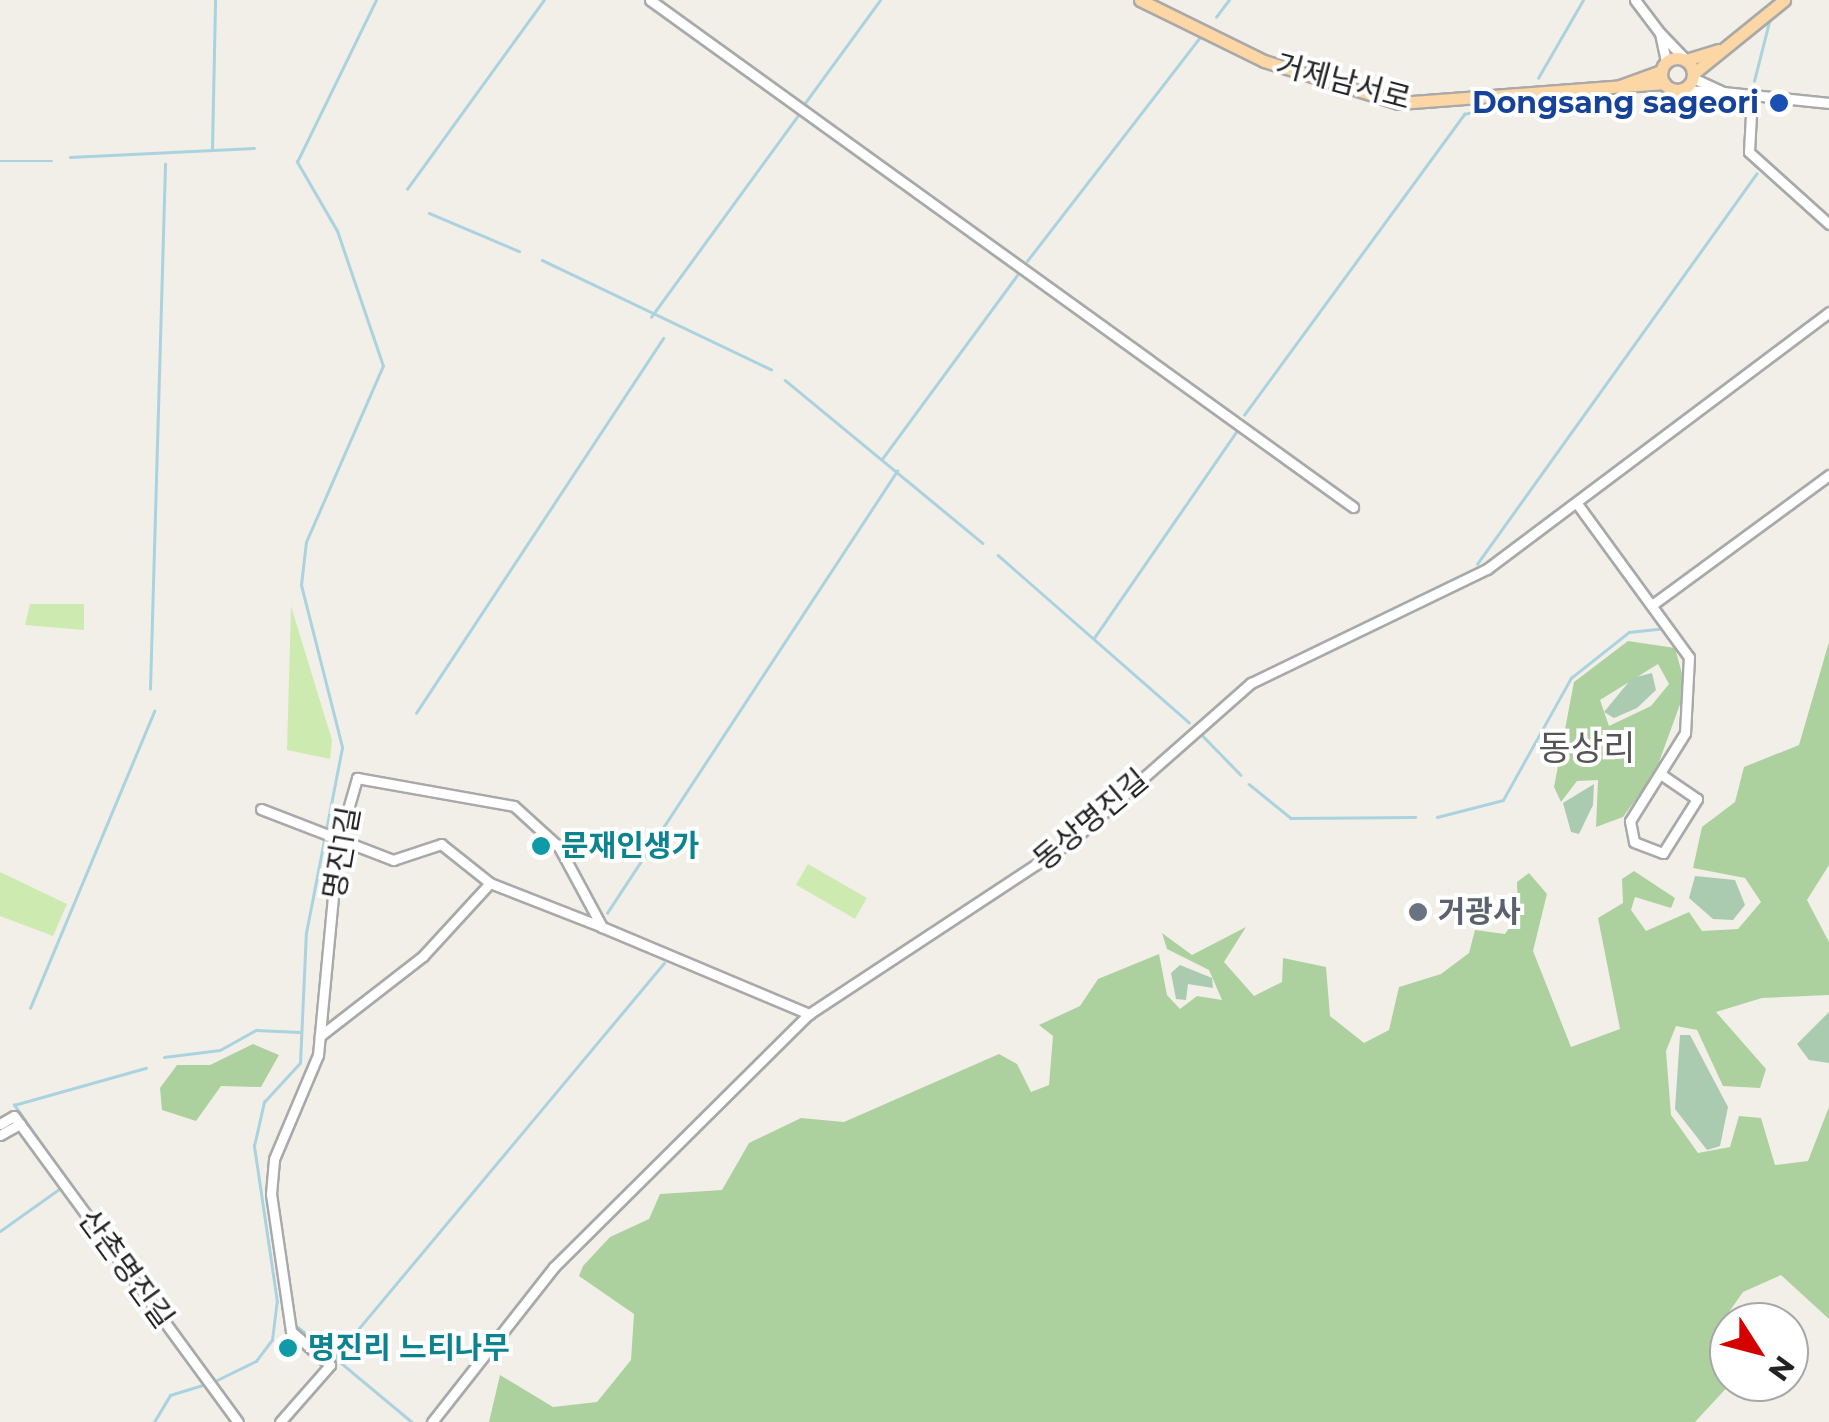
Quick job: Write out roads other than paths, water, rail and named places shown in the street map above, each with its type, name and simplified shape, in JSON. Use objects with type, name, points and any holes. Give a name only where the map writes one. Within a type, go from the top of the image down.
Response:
[{"type":"main road","name":"거제남서로","points":[[1140,0],[1264,61],[1399,103],[1620,86],[1663,75],[1686,60]]},
{"type":"main road","points":[[1663,75],[1682,90],[1718,50],[1784,0]]},
{"type":"main road","points":[[1693,76],[1686,60],[1718,50]]},
{"type":"street","points":[[650,0],[1352,507]]},
{"type":"street","points":[[1635,0],[1686,60]]},
{"type":"street","points":[[1660,33],[1663,75]]},
{"type":"street","points":[[1693,76],[1722,92]]},
{"type":"street","points":[[1682,90],[1829,103]]},
{"type":"street","points":[[1752,96],[1750,152],[1829,224]]},
{"type":"street","name":"동상명진길","points":[[432,1422],[554,1267],[810,1014],[1046,860],[1251,683],[1486,569],[1578,505],[1829,312]]},
{"type":"street","points":[[1652,604],[1829,475]]},
{"type":"street","points":[[1578,505],[1690,657],[1694,690],[1685,733],[1630,821],[1634,842],[1663,854],[1697,799],[1662,775]]},
{"type":"street","name":"명진1길","points":[[280,1422],[330,1365],[291,1331],[271,1194],[274,1159],[312,1082],[338,844],[356,778],[410,790],[424,783],[514,806],[559,847],[602,927]]},
{"type":"street","points":[[261,809],[338,844],[394,860],[441,844],[490,884],[810,1014]]},
{"type":"street","points":[[320,1036],[423,956],[490,884]]},
{"type":"street","points":[[0,1124],[16,1120]]},
{"type":"street","points":[[0,1134],[16,1120]]},
{"type":"street","name":"산촌명진길","points":[[16,1120],[238,1422]]},
{"type":"waterway","points":[[212,148],[215,0]]},
{"type":"waterway","points":[[213,1382],[256,1361],[272,1340],[277,1302],[254,1146],[264,1102],[300,1063],[306,933],[342,747],[301,585],[306,542],[383,366],[337,231],[297,162],[376,0]]},
{"type":"waterway","points":[[407,189],[544,0]]},
{"type":"waterway","points":[[805,103],[880,0]]},
{"type":"waterway","points":[[1216,17],[1229,0]]},
{"type":"waterway","points":[[1538,78],[1583,0]]},
{"type":"waterway","points":[[1754,81],[1769,22]]},
{"type":"waterway","points":[[1027,261],[1200,37]]},
{"type":"waterway","points":[[1244,415],[1464,114],[1518,102]]},
{"type":"waterway","points":[[651,317],[797,117]]},
{"type":"waterway","points":[[70,157],[254,148]]},
{"type":"waterway","points":[[0,161],[52,161]]},
{"type":"waterway","points":[[150,689],[165,164]]},
{"type":"waterway","points":[[1477,564],[1756,174]]},
{"type":"waterway","points":[[429,213],[519,251]]},
{"type":"waterway","points":[[542,260],[771,369]]},
{"type":"waterway","points":[[882,459],[1017,275]]},
{"type":"waterway","points":[[416,713],[663,338]]},
{"type":"waterway","points":[[785,380],[983,543]]},
{"type":"waterway","points":[[1094,638],[1236,432]]},
{"type":"waterway","points":[[607,913],[897,471]]},
{"type":"waterway","points":[[998,555],[1189,722]]},
{"type":"waterway","points":[[1437,817],[1503,800],[1571,678],[1629,632],[1659,629]]},
{"type":"waterway","points":[[30,1008],[154,711]]},
{"type":"waterway","points":[[1203,736],[1241,775]]},
{"type":"waterway","points":[[1249,784],[1291,818],[1415,817]]},
{"type":"waterway","points":[[335,1357],[664,963]]},
{"type":"waterway","points":[[164,1057],[220,1050],[256,1030],[299,1032]]},
{"type":"waterway","points":[[68,1182],[14,1105],[146,1068]]},
{"type":"waterway","points":[[0,1231],[59,1189]]},
{"type":"waterway","points":[[298,1327],[412,1422]]},
{"type":"waterway","points":[[154,1422],[170,1395],[206,1384]]},
{"type":"place","name":"Dongsang sageori","points":[[1779,103]]},
{"type":"place","name":"문재인생가","points":[[541,846]]},
{"type":"place","name":"거광사","points":[[1418,912]]},
{"type":"place","name":"명진리 느티나무","points":[[288,1348]]},
{"type":"district","name":"동상리","points":[[1587,748]]}]
